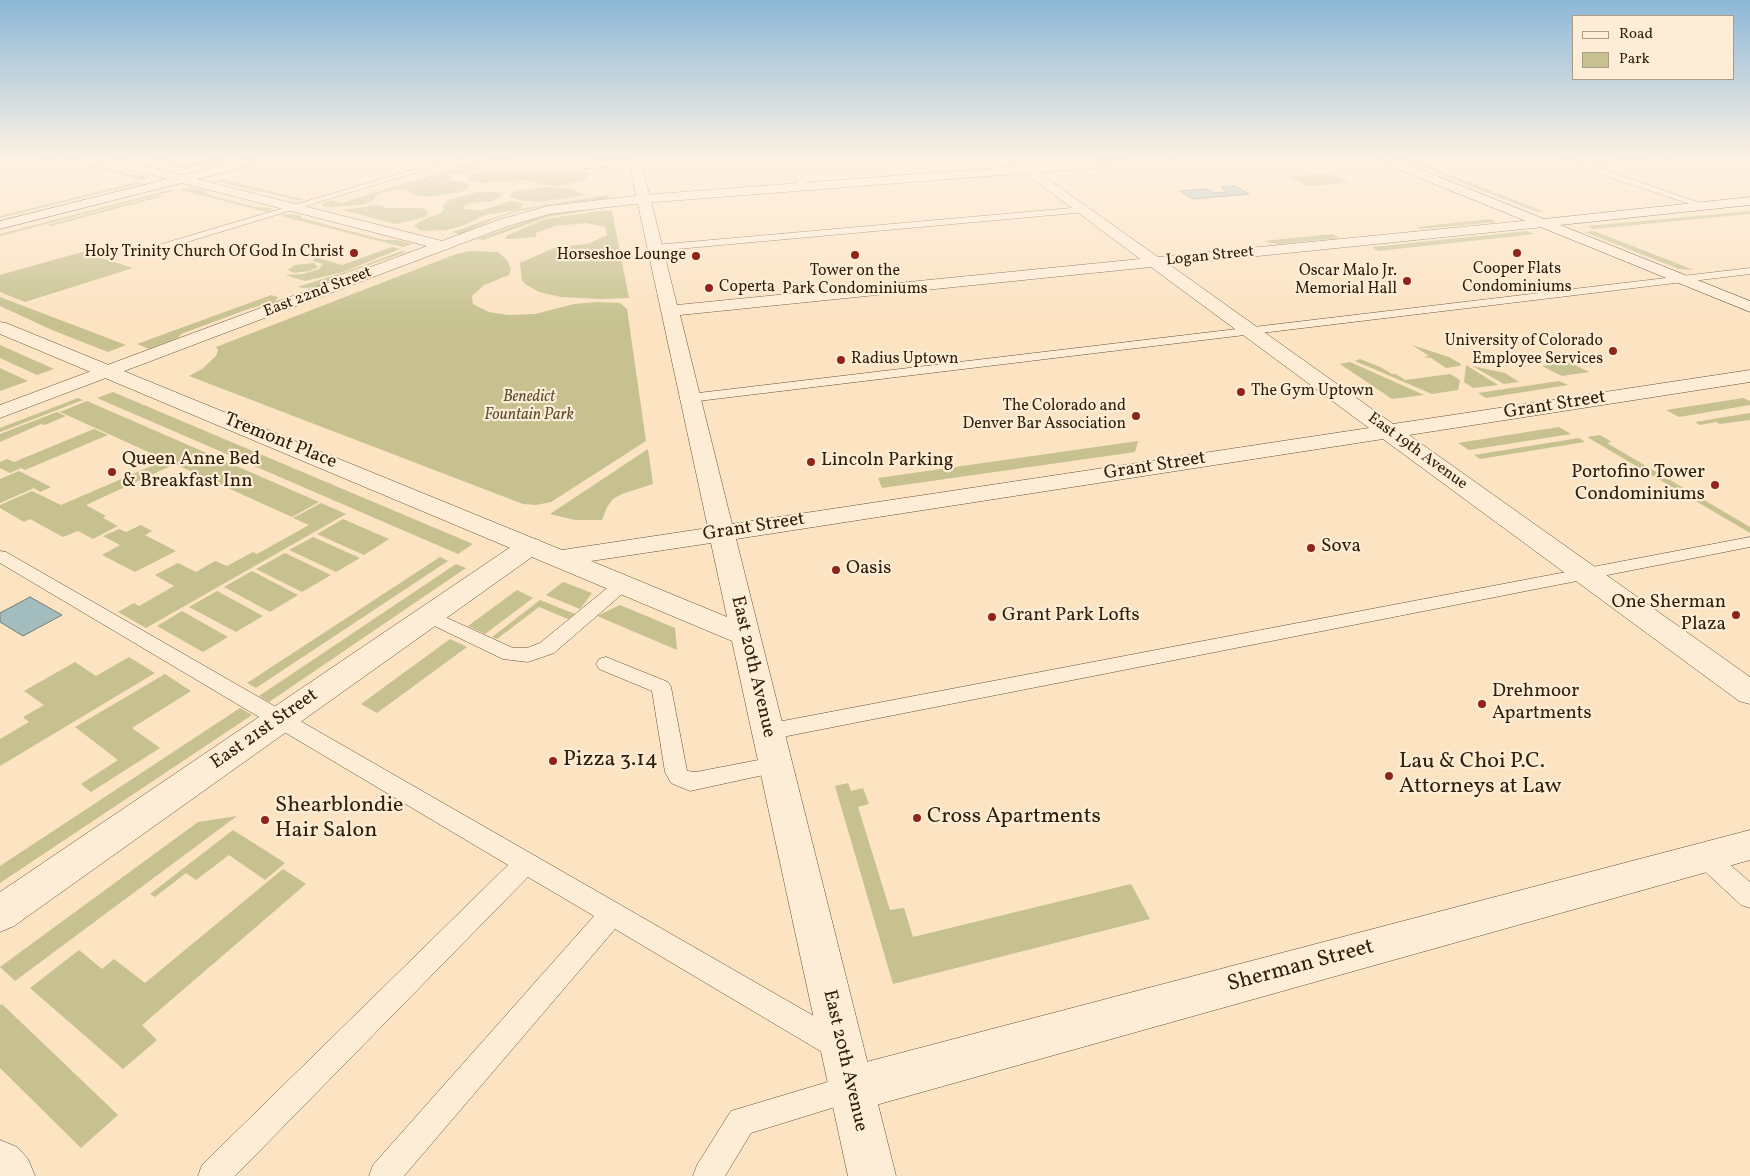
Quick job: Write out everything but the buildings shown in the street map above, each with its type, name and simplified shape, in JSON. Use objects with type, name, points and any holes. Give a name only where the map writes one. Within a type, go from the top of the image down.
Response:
[{"type":"street","points":[[0,225],[47,213]]},
{"type":"street","points":[[317,213],[444,246]]},
{"type":"street","name":"East 22nd Street","points":[[0,412],[503,223],[536,213]]},
{"type":"street","name":"East 20th Avenue","points":[[646,213],[774,765],[872,1176]]},
{"type":"street","name":"East 19th Avenue","points":[[1087,213],[1750,693]]},
{"type":"street","points":[[1518,213],[1750,307]]},
{"type":"street","name":"Logan Street","points":[[669,310],[1156,263],[1639,213]]},
{"type":"street","name":"Tremont Place","points":[[0,326],[745,635]]},
{"type":"street","name":"Grant Street","points":[[559,558],[1389,431],[1745,380]]},
{"type":"street","name":"East 21st Street","points":[[0,914],[530,546]]},
{"type":"street","name":"Sherman Street","points":[[846,1068],[1705,857],[1750,844]]},
{"type":"street","points":[[0,1164],[11,1176]]},
{"type":"lane","points":[[151,250],[274,213]]},
{"type":"lane","points":[[655,248],[1051,213]]},
{"type":"lane","points":[[690,398],[1750,271]]},
{"type":"lane","points":[[767,732],[1750,542]]},
{"type":"lane","points":[[0,556],[613,913],[846,1068],[741,1121],[708,1176]]},
{"type":"lane","points":[[428,616],[510,654],[528,656],[547,648],[623,584]]},
{"type":"lane","points":[[606,664],[661,687],[676,772],[679,777],[690,782],[696,782],[774,765]]},
{"type":"lane","points":[[1705,857],[1750,897]]},
{"type":"lane","points":[[213,1176],[526,863]]},
{"type":"lane","points":[[384,1176],[613,913]]},
{"type":"green space","points":[[13,213],[21,213],[0,218],[0,216]]},
{"type":"green space","points":[[81,213],[89,213],[0,236],[0,234]]},
{"type":"green space","points":[[93,213],[100,213],[51,226],[47,225]]},
{"type":"green space","points":[[353,213],[428,213],[425,217],[395,224]]},
{"type":"green space","points":[[441,213],[498,213],[485,215],[462,226],[447,230],[421,231],[414,226],[420,221]]},
{"type":"green space","points":[[508,213],[514,213],[494,219],[460,235],[452,232]]},
{"type":"green space","points":[[573,213],[548,217],[483,240],[477,239],[547,214]]},
{"type":"green space","points":[[586,213],[612,213],[629,298],[561,297],[539,292],[525,284],[522,280],[520,263],[556,247],[588,244],[607,235],[605,227],[586,223],[555,226],[536,233],[536,237],[506,239],[506,236],[545,219]]},
{"type":"green space","points":[[1730,213],[1750,213],[1593,229],[1587,226]]},
{"type":"green space","points":[[287,214],[300,215],[301,218],[384,240],[397,240],[413,244],[403,247],[281,216]]},
{"type":"green space","points":[[1490,219],[1496,222],[1421,229],[1416,227]]},
{"type":"green space","points":[[1527,231],[1535,234],[1378,251],[1372,247]]},
{"type":"green space","points":[[1594,231],[1694,270],[1679,269],[1585,232]]},
{"type":"green space","points":[[1332,234],[1340,238],[1278,244],[1264,241]]},
{"type":"green space","points":[[392,247],[400,249],[343,272],[305,281],[285,275],[303,274],[319,269],[323,264],[313,261],[315,257],[342,265]]},
{"type":"green space","points":[[402,251],[406,252],[338,276],[320,287],[297,287],[345,272]]},
{"type":"green space","name":"Benedict Fountain Park","points":[[470,251],[498,252],[507,260],[511,269],[509,275],[484,285],[472,296],[473,304],[489,312],[508,315],[535,314],[574,304],[596,302],[620,303],[627,309],[646,441],[551,502],[536,505],[523,504],[189,376],[202,369],[216,356],[218,350],[216,347],[456,254]]},
{"type":"green space","points":[[82,252],[133,268],[25,302],[0,292],[0,275]]},
{"type":"green space","points":[[314,263],[318,267],[309,271],[294,273],[288,270],[295,265]]},
{"type":"green space","points":[[271,295],[278,297],[274,303],[251,308],[181,334],[178,338],[149,349],[137,344]]},
{"type":"green space","points":[[0,297],[126,345],[108,352],[52,330],[0,306]]},
{"type":"green space","points":[[0,345],[54,369],[37,375],[0,358]]},
{"type":"green space","points":[[1412,345],[1449,357],[1461,364],[1460,366],[1446,368],[1431,358],[1423,357],[1429,356]]},
{"type":"green space","points":[[1360,359],[1392,374],[1396,374],[1405,380],[1450,374],[1460,380],[1458,390],[1432,394],[1355,361]]},
{"type":"green space","points":[[1350,362],[1424,395],[1392,399],[1340,364]]},
{"type":"green space","points":[[1569,362],[1589,372],[1562,376],[1542,366]]},
{"type":"green space","points":[[1466,365],[1498,385],[1473,388],[1464,382]]},
{"type":"green space","points":[[1472,366],[1505,373],[1519,382],[1504,384]]},
{"type":"green space","points":[[0,368],[28,381],[0,391]]},
{"type":"green space","points":[[1559,381],[1568,385],[1486,398],[1478,393]]},
{"type":"green space","points":[[113,392],[473,544],[458,554],[97,398]]},
{"type":"green space","points":[[78,398],[83,400],[0,432],[0,428]]},
{"type":"green space","points":[[1743,398],[1750,401],[1750,405],[1679,417],[1666,410]]},
{"type":"green space","points":[[87,401],[319,502],[292,517],[60,412]]},
{"type":"green space","points":[[57,412],[66,416],[45,425],[41,424],[0,442],[0,434]]},
{"type":"green space","points":[[1750,413],[1750,420],[1700,425],[1695,422]]},
{"type":"green space","points":[[1559,427],[1571,434],[1469,450],[1458,443]]},
{"type":"green space","points":[[94,429],[108,435],[25,470],[21,468],[10,473],[0,468],[0,462],[7,459],[14,462]]},
{"type":"green space","points":[[1600,435],[1612,442],[1607,443],[1750,527],[1750,533],[1587,437]]},
{"type":"green space","points":[[1579,438],[1585,442],[1480,459],[1474,455]]},
{"type":"green space","points":[[1138,441],[1135,452],[882,488],[878,478]]},
{"type":"green space","points":[[648,449],[653,484],[622,494],[613,499],[607,507],[602,520],[575,520],[550,514]]},
{"type":"green space","points":[[163,461],[173,465],[86,505],[106,516],[103,518],[118,526],[93,539],[78,531],[63,537],[30,519],[24,522],[0,508],[0,505],[32,491],[61,505]]},
{"type":"green space","points":[[19,471],[51,487],[40,492],[34,488],[0,503],[0,479]]},
{"type":"green space","points":[[321,503],[346,514],[146,628],[118,612],[134,603],[139,606],[174,586],[155,575],[178,563],[196,572],[215,561],[227,566],[253,552],[257,554],[309,525],[293,518]]},
{"type":"green space","points":[[343,519],[389,539],[364,555],[317,534]]},
{"type":"green space","points":[[141,525],[152,531],[145,535],[176,551],[135,572],[102,555],[120,545],[103,536],[119,529],[126,532]]},
{"type":"green space","points":[[313,537],[360,558],[336,572],[289,550]]},
{"type":"green space","points":[[285,553],[331,575],[302,592],[256,569]]},
{"type":"green space","points":[[440,557],[448,561],[256,688],[247,683]]},
{"type":"green space","points":[[456,564],[466,568],[269,702],[259,696]]},
{"type":"green space","points":[[252,571],[298,595],[270,612],[224,587]]},
{"type":"green space","points":[[563,582],[592,593],[580,609],[546,595]]},
{"type":"green space","points":[[517,590],[533,598],[485,634],[468,626]]},
{"type":"green space","points":[[217,591],[263,616],[236,632],[189,607]]},
{"type":"green space","points":[[540,600],[575,614],[568,619],[539,607],[497,639],[492,637]]},
{"type":"green space","points":[[620,605],[675,628],[677,650],[597,616]]},
{"type":"green space","points":[[182,611],[228,637],[203,652],[157,626]]},
{"type":"green space","points":[[450,639],[467,647],[377,713],[361,704]]},
{"type":"green space","points":[[129,657],[155,673],[0,766],[0,739],[29,722],[23,717],[44,705],[24,691],[75,662],[96,676]]},
{"type":"green space","points":[[165,674],[191,691],[132,728],[160,748],[91,792],[81,784],[118,760],[75,727]]},
{"type":"green space","points":[[240,708],[252,715],[0,883],[0,866]]},
{"type":"green space","points":[[848,783],[851,791],[863,788],[869,804],[858,807],[890,910],[904,908],[913,937],[1131,884],[1150,919],[893,984],[835,786]]},
{"type":"green space","points":[[237,816],[15,981],[0,967],[198,822]]},
{"type":"green space","points":[[233,830],[285,863],[265,880],[229,855],[196,880],[186,873],[155,897],[150,894]]},
{"type":"green space","points":[[283,869],[306,884],[142,1025],[157,1040],[123,1069],[30,988],[79,950],[102,969],[114,959],[145,983]]},
{"type":"green space","points":[[2,1004],[118,1115],[81,1148],[0,1068],[0,1005]]},
{"type":"water","points":[[30,597],[62,615],[23,636],[0,622],[0,613]]},
{"type":"place","name":"Holy Trinity Church Of God In Christ","points":[[354,253]]},
{"type":"place","name":"Cooper Flats Condominiums","points":[[1517,253]]},
{"type":"place","name":"Tower on the Park Condominiums","points":[[855,255]]},
{"type":"place","name":"Horseshoe Lounge","points":[[696,256]]},
{"type":"place","name":"Oscar Malo Jr. Memorial Hall","points":[[1407,281]]},
{"type":"place","name":"Coperta","points":[[709,288]]},
{"type":"place","name":"University of Colorado Employee Services","points":[[1613,351]]},
{"type":"place","name":"Radius Uptown","points":[[841,360]]},
{"type":"place","name":"The Gym Uptown","points":[[1241,392]]},
{"type":"place","name":"The Colorado and Denver Bar Association","points":[[1136,416]]},
{"type":"place","name":"Lincoln Parking","points":[[811,462]]},
{"type":"place","name":"Queen Anne Bed & Breakfast Inn","points":[[112,472]]},
{"type":"place","name":"Portofino Tower Condominiums","points":[[1715,485]]},
{"type":"place","name":"Sova","points":[[1311,548]]},
{"type":"place","name":"Oasis","points":[[836,570]]},
{"type":"place","name":"One Sherman Plaza","points":[[1736,615]]},
{"type":"place","name":"Grant Park Lofts","points":[[992,617]]},
{"type":"place","name":"Drehmoor Apartments","points":[[1482,704]]},
{"type":"place","name":"Pizza 3.14","points":[[553,761]]},
{"type":"place","name":"Lau & Choi P.C. Attorneys at Law","points":[[1389,776]]},
{"type":"place","name":"Cross Apartments","points":[[917,818]]},
{"type":"place","name":"Shearblondie Hair Salon","points":[[265,820]]}]
